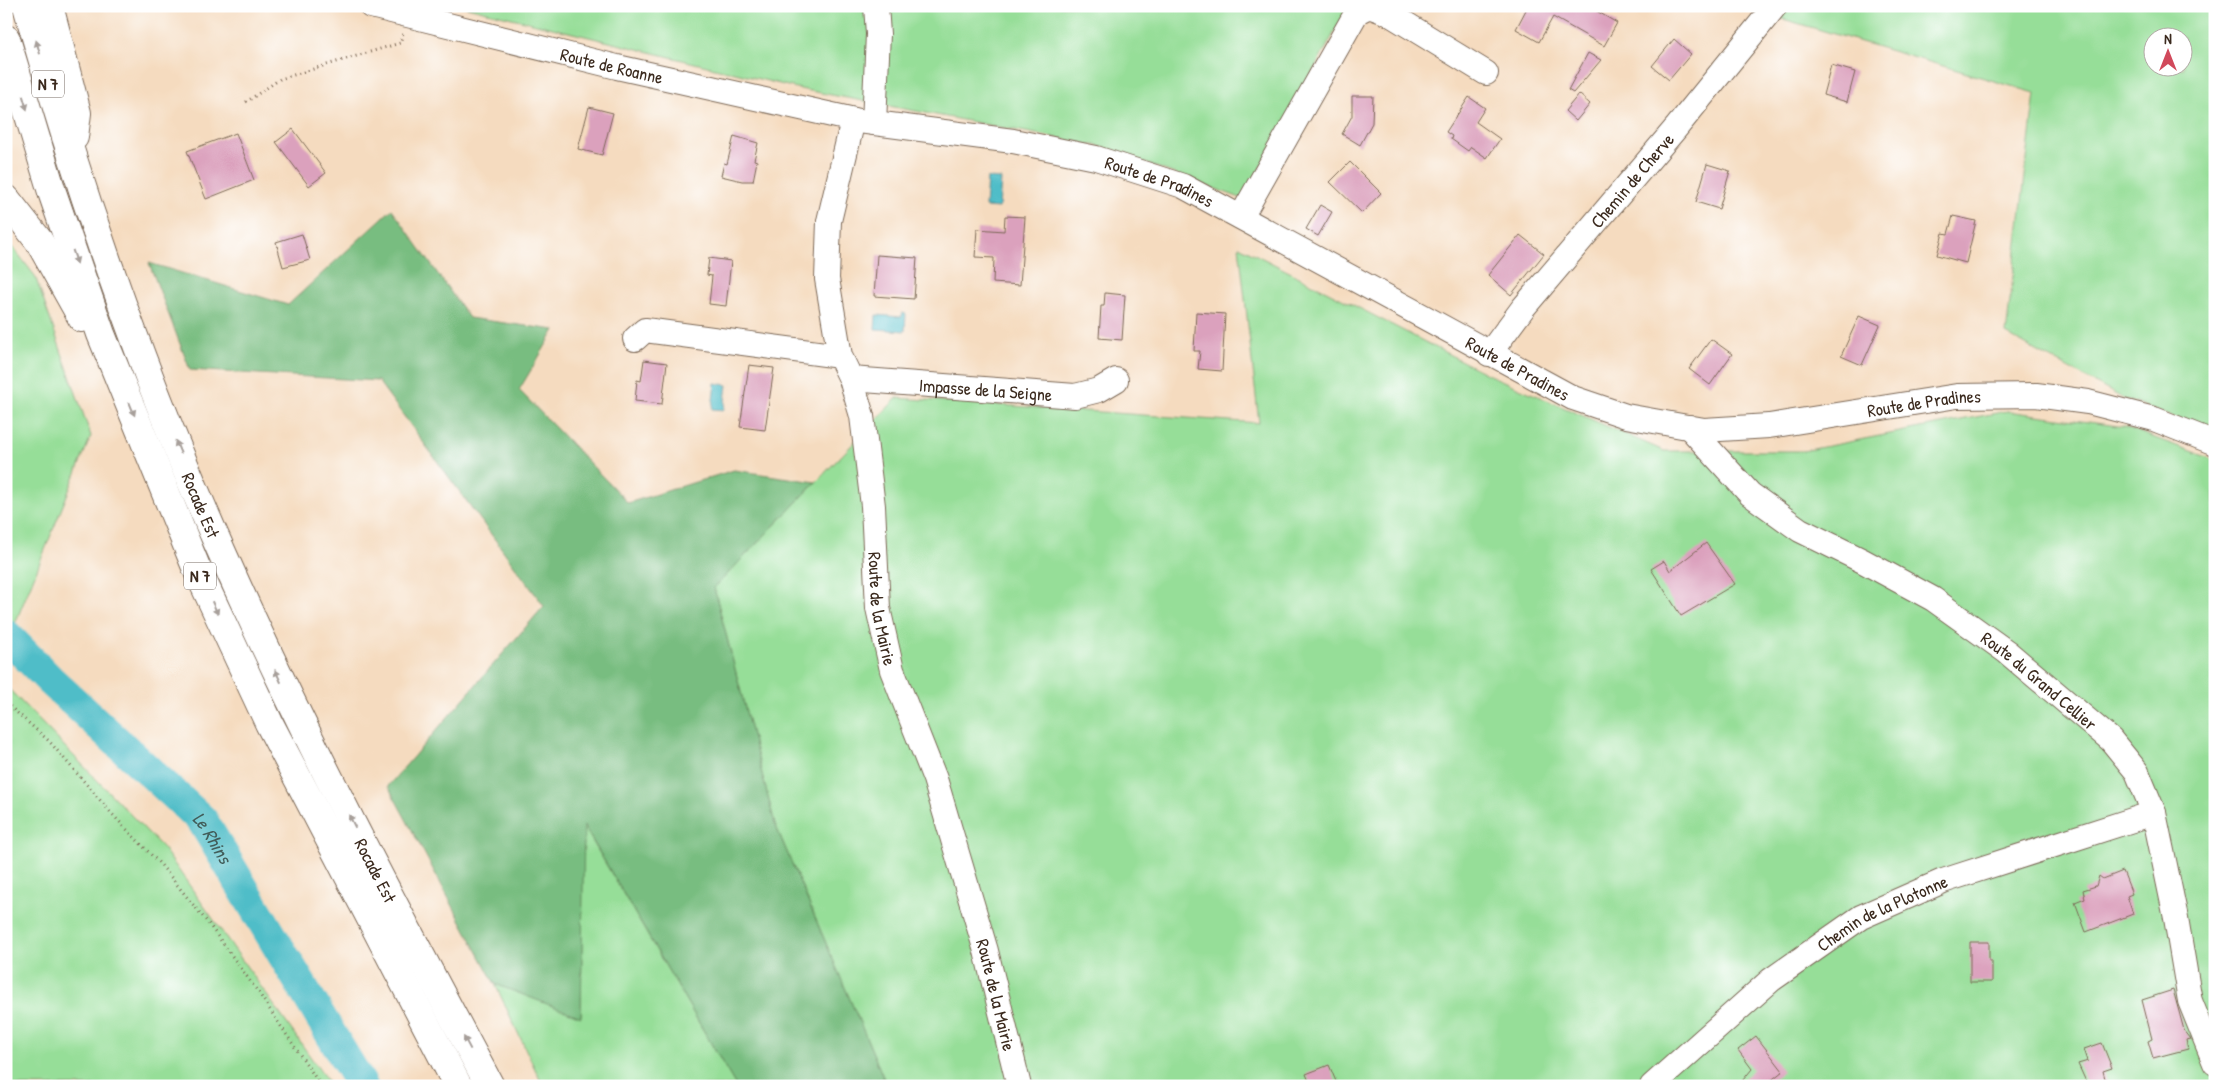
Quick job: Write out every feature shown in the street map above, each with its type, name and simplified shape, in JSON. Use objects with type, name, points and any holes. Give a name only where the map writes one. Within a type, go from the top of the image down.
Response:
[{"type":"highway","name":"Rocade Est","points":[[26,6],[72,160],[118,294],[157,397],[223,555],[295,712],[490,1086]]},
{"type":"highway","points":[[49,6],[77,113],[72,160]]},
{"type":"highway","name":"Rocade Est","points":[[6,39],[52,192],[101,334],[196,567],[269,723],[458,1086]]},
{"type":"highway","points":[[6,200],[39,241],[82,318],[101,334]]},
{"type":"street","name":"Route de Roanne","points":[[372,6],[617,66],[863,121]]},
{"type":"street","name":"Route de la Mairie","points":[[876,6],[878,34],[863,121],[830,221],[826,279],[840,356],[851,379],[862,416],[873,506],[878,608],[892,670],[935,778],[986,951],[1019,1086]]},
{"type":"street","points":[[1241,217],[1357,12],[1369,6],[1388,13],[1486,73]]},
{"type":"street","name":"Chemin de Cherve","points":[[1489,354],[1523,308],[1676,128],[1775,6]]},
{"type":"street","name":"Route de Pradines","points":[[863,121],[1013,141],[1096,158],[1183,186],[1572,398],[1626,416],[1704,430],[1769,426],[1957,396],[2036,395],[2088,402],[2154,419],[2215,443]]},
{"type":"street","points":[[635,339],[645,330],[840,356]]},
{"type":"street","name":"Impasse de la Seigne","points":[[851,379],[1075,396],[1099,390],[1116,380]]},
{"type":"street","name":"Route du Grand Cellier","points":[[1689,427],[1750,494],[1800,530],[1933,599],[2007,652],[2111,740],[2137,772],[2154,813],[2176,918],[2190,1001],[2215,1063]]},
{"type":"street","name":"Chemin de la Plotonne","points":[[1652,1086],[1772,980],[1861,918],[1943,881],[2154,813]]},
{"type":"path","points":[[246,102],[280,79],[400,43],[408,15]]},
{"type":"path","points":[[6,703],[49,740],[112,814],[167,872],[208,923],[256,989],[321,1086]]},
{"type":"green space","points":[[463,6],[1349,6],[1243,199],[1099,146],[800,89]]},
{"type":"green space","points":[[1766,6],[2215,6],[2215,433],[2124,399],[2006,334],[2035,93],[1783,19]]},
{"type":"green space","points":[[392,209],[469,318],[555,330],[519,390],[628,503],[734,470],[816,482],[714,588],[775,824],[887,1086],[736,1086],[584,826],[581,1017],[495,984],[388,786],[544,606],[378,381],[190,370],[149,263],[288,305]]},
{"type":"green space","points":[[6,238],[35,276],[91,436],[6,646]]},
{"type":"green space","points":[[1239,246],[1487,374],[1664,451],[1803,451],[2007,411],[2125,427],[2215,460],[2215,1086],[887,1086],[775,824],[714,588],[897,398],[1259,423]]},
{"type":"green space","points":[[6,686],[163,848],[331,1086],[6,1086]]},
{"type":"green space","points":[[583,825],[736,1086],[543,1086],[495,984],[581,1016]]},
{"type":"water","points":[[987,178],[1001,179],[999,208],[985,207]]},
{"type":"water","points":[[902,313],[906,314],[905,331],[875,329],[876,315],[902,317]]},
{"type":"water","points":[[715,383],[727,385],[724,410],[712,409]]},
{"type":"building","points":[[1528,6],[1588,6],[1617,23],[1604,46],[1553,17],[1539,42],[1516,29]]},
{"type":"building","points":[[1674,39],[1691,54],[1669,80],[1652,66]]},
{"type":"building","points":[[1588,53],[1601,60],[1573,93],[1568,90]]},
{"type":"building","points":[[1831,65],[1855,72],[1847,102],[1823,95]]},
{"type":"building","points":[[1579,94],[1590,104],[1576,121],[1565,111]]},
{"type":"building","points":[[1352,96],[1373,96],[1372,123],[1360,145],[1342,134],[1352,116]]},
{"type":"building","points":[[1469,97],[1485,108],[1476,122],[1500,139],[1487,158],[1471,147],[1468,151],[1451,139],[1452,136],[1446,132]]},
{"type":"building","points":[[589,107],[613,113],[602,155],[578,149]]},
{"type":"building","points":[[293,129],[326,173],[309,186],[276,142]]},
{"type":"building","points":[[236,133],[254,180],[206,199],[187,151]]},
{"type":"building","points":[[734,136],[758,143],[754,160],[757,161],[753,181],[742,181],[721,176],[724,163],[727,164]]},
{"type":"building","points":[[1350,162],[1381,193],[1362,213],[1330,182]]},
{"type":"building","points":[[1707,164],[1730,171],[1719,209],[1696,202]]},
{"type":"building","points":[[1320,205],[1332,212],[1318,236],[1306,229]]},
{"type":"building","points":[[1005,216],[1025,217],[1020,285],[993,283],[994,258],[975,257],[977,229],[1004,231]]},
{"type":"building","points":[[1953,216],[1976,221],[1966,263],[1937,255],[1943,233],[1948,234]]},
{"type":"building","points":[[302,234],[310,260],[283,267],[276,242]]},
{"type":"building","points":[[1520,235],[1544,254],[1511,295],[1488,275]]},
{"type":"building","points":[[877,255],[917,258],[914,299],[874,296]]},
{"type":"building","points":[[709,258],[731,261],[726,306],[709,304],[712,276],[707,275]]},
{"type":"building","points":[[1105,293],[1125,295],[1122,340],[1099,338],[1101,306],[1104,306]]},
{"type":"building","points":[[1196,312],[1225,314],[1222,371],[1198,369],[1200,351],[1194,351]]},
{"type":"building","points":[[1859,316],[1880,325],[1862,365],[1841,356]]},
{"type":"building","points":[[1711,339],[1732,354],[1710,385],[1689,369]]},
{"type":"building","points":[[644,360],[667,363],[662,404],[635,401],[637,380],[641,381]]},
{"type":"building","points":[[749,365],[774,368],[765,430],[740,427]]},
{"type":"building","points":[[1706,543],[1735,584],[1681,616],[1651,569],[1664,561],[1670,571]]},
{"type":"building","points":[[2123,871],[2132,894],[2127,896],[2133,914],[2086,932],[2075,902],[2085,898],[2083,890],[2096,886],[2099,876],[2103,879]]},
{"type":"building","points":[[1970,942],[1989,942],[1989,961],[1992,961],[1992,982],[1970,982]]},
{"type":"building","points":[[2173,990],[2184,1030],[2191,1039],[2186,1040],[2188,1049],[2153,1058],[2148,1041],[2152,1039],[2142,1000]]},
{"type":"building","points":[[1756,1036],[1783,1071],[1764,1086],[1738,1086],[1752,1069],[1738,1050]]},
{"type":"building","points":[[2102,1043],[2112,1068],[2103,1071],[2107,1086],[2088,1086],[2078,1064],[2088,1061],[2084,1049]]},
{"type":"building","points":[[1329,1065],[1338,1086],[1311,1086],[1306,1074]]},
{"type":"waterway","name":"Le Rhins","points":[[6,635],[50,680],[202,820],[362,1086]]}]
